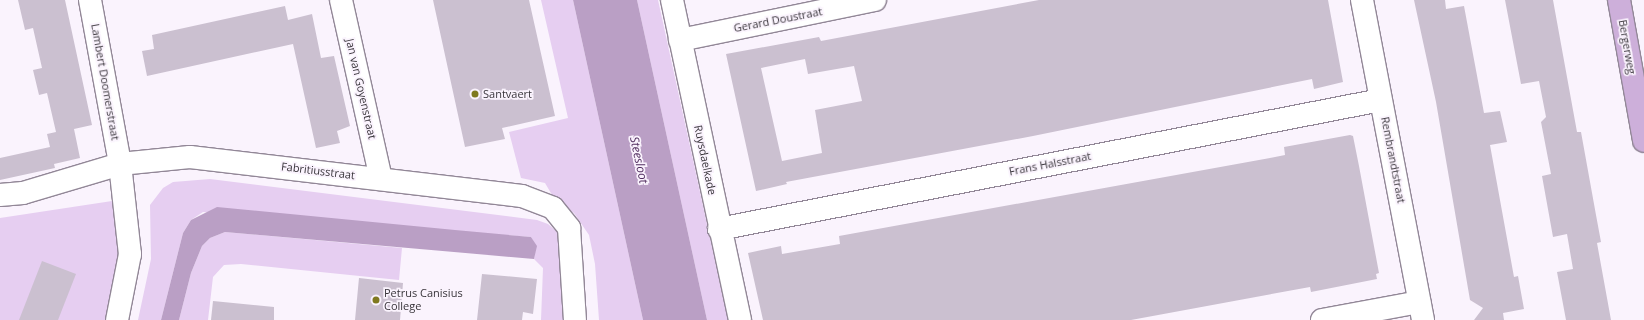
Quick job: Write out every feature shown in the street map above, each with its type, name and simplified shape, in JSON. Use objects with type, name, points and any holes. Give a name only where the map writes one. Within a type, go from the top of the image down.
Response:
[{"type":"main road","name":"Bergerweg","points":[[1619,0],[1644,141]]},
{"type":"street","name":"Lambert Doomerstraat","points":[[90,0],[120,164]]},
{"type":"street","name":"Jan van Goyenstraat","points":[[340,0],[381,179]]},
{"type":"street","name":"Ruysdaelkade","points":[[672,0],[719,229],[740,320]]},
{"type":"street","name":"Gerard Doustraat","points":[[680,40],[875,0]]},
{"type":"street","name":"Rembrandtstraat","points":[[1362,0],[1421,311]]},
{"type":"street","name":"Frans Halsstraat","points":[[719,229],[1381,100]]},
{"type":"street","name":"Fabritiusstraat","points":[[0,195],[23,193],[120,164],[190,157],[522,196],[553,208],[561,215],[571,236],[575,320]]},
{"type":"street","points":[[116,320],[130,254],[120,164]]},
{"type":"street","points":[[1322,320],[1421,311]]},
{"type":"shaded area","points":[[541,0],[573,0],[643,320],[599,320],[595,264],[589,235],[574,213],[555,200],[545,183],[521,178],[509,132],[568,118]]},
{"type":"shaded area","points":[[637,0],[658,0],[728,320],[707,320]]},
{"type":"shaded area","points":[[210,179],[537,220],[548,224],[563,237],[569,320],[541,320],[543,268],[534,259],[536,246],[531,237],[203,212],[191,220],[183,233],[161,320],[138,320],[151,259],[150,205],[163,188],[173,182]]},
{"type":"shaded area","points":[[112,201],[121,214],[122,261],[109,320],[0,320],[0,218]]},
{"type":"shaded area","points":[[225,232],[402,248],[399,280],[241,264],[224,265],[213,277],[208,320],[179,320],[191,273],[202,246],[210,238]]},
{"type":"water","name":"Steesloot","points":[[573,0],[637,0],[707,320],[643,320]]},
{"type":"water","points":[[217,207],[531,237],[537,246],[534,259],[225,232],[210,238],[202,246],[191,273],[179,320],[161,320],[183,233],[191,220]]},
{"type":"building","points":[[18,0],[65,0],[92,125],[74,129],[80,158],[54,164],[55,168],[0,180],[0,158],[50,147],[47,134],[56,132],[47,93],[39,95],[33,70],[42,68],[33,28],[25,30]]},
{"type":"building","points":[[433,0],[529,0],[555,116],[502,128],[505,139],[465,147]]},
{"type":"building","points":[[1039,0],[1328,0],[1343,82],[1314,89],[1312,79],[1033,136],[786,182],[787,184],[756,191],[726,54],[819,37],[821,41]],"holes":[[[805,59],[808,74],[854,66],[862,101],[815,110],[822,153],[782,161],[761,68]]]},
{"type":"building","points":[[1414,0],[1445,0],[1446,9],[1464,6],[1484,113],[1500,111],[1507,142],[1490,145],[1514,277],[1518,276],[1524,309],[1503,313],[1504,320],[1474,320],[1483,308],[1470,300],[1436,102]]},
{"type":"building","points":[[1505,0],[1553,0],[1577,132],[1581,132],[1601,242],[1597,243],[1611,320],[1566,320],[1557,272],[1573,269],[1567,234],[1553,237],[1542,176],[1551,174],[1541,122],[1546,117],[1539,81],[1521,84]]},
{"type":"building","points":[[285,6],[288,20],[312,14],[321,58],[334,56],[350,126],[337,131],[340,143],[316,148],[293,44],[147,76],[142,51],[154,49],[152,35]]},
{"type":"building","points":[[1350,135],[1353,136],[1359,166],[1379,273],[1376,274],[1377,279],[1311,292],[1310,287],[1131,320],[763,320],[748,253],[781,246],[782,254],[840,244],[839,236],[1270,158],[1285,155],[1284,147]]},
{"type":"building","points":[[42,261],[76,274],[58,320],[19,320]]},
{"type":"building","points":[[482,274],[537,279],[533,314],[523,312],[522,320],[477,320]]},
{"type":"building","points":[[359,278],[403,283],[400,320],[355,320]]},
{"type":"building","points":[[213,301],[274,307],[274,320],[211,320]]},
{"type":"place","name":"Santvaert","points":[[475,94]]},
{"type":"place","name":"Petrus Canisius College","points":[[376,300]]}]
